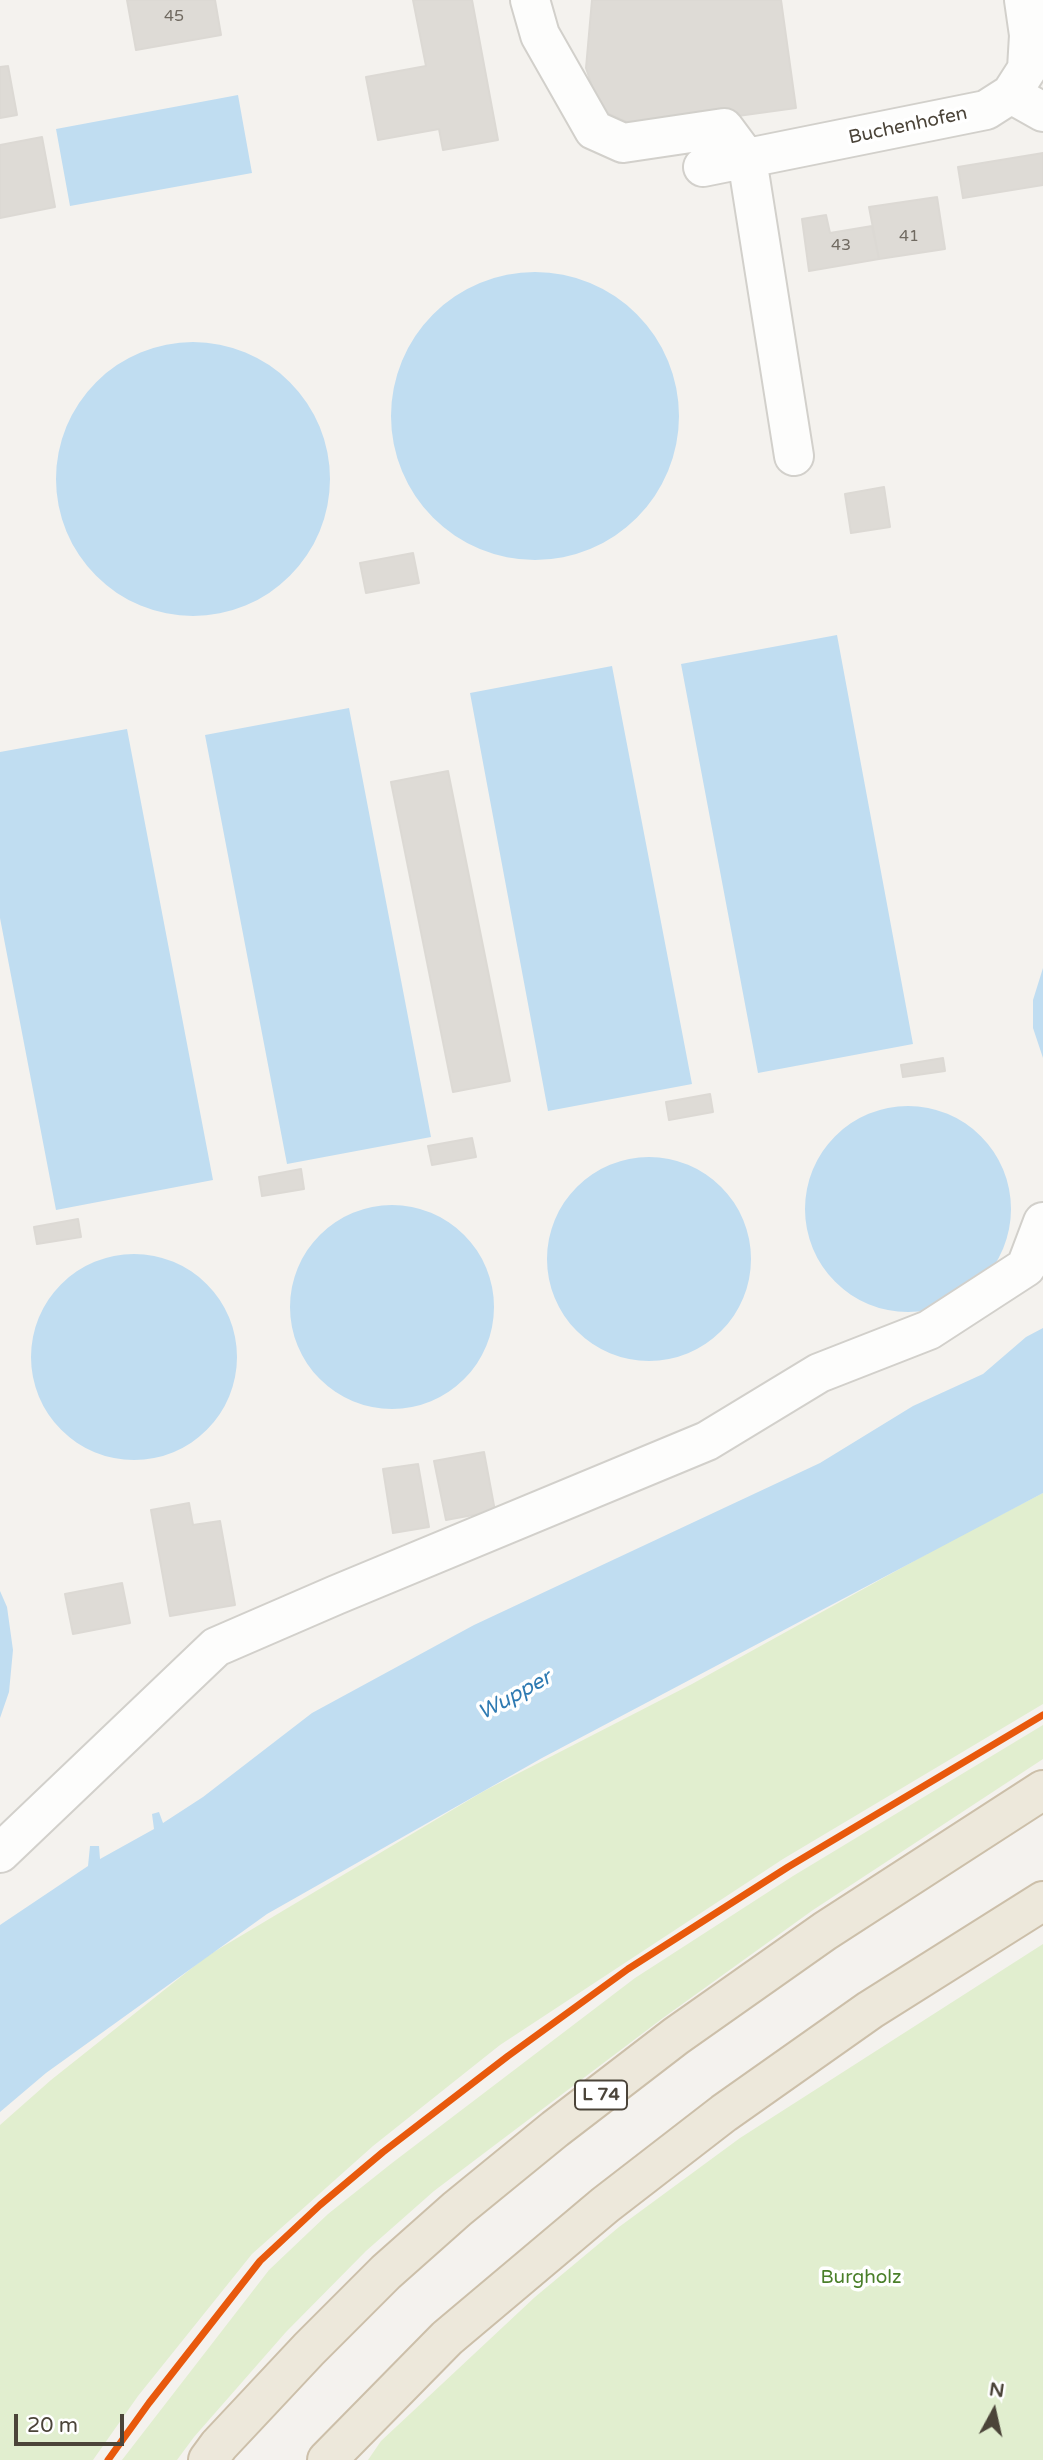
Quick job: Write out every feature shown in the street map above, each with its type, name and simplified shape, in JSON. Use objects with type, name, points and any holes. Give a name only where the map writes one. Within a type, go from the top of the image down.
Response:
[{"type":"highway","name":"L 74","points":[[208,2460],[309,2349],[386,2272],[457,2209],[555,2129],[676,2036],[825,1931],[1043,1790]]},
{"type":"highway","points":[[327,2460],[447,2338],[605,2205],[724,2113],[870,2010],[1043,1901]]},
{"type":"lane","points":[[530,0],[540,35],[594,130],[623,143],[724,128],[747,159],[794,456]]},
{"type":"lane","name":"Buchenhofen","points":[[704,167],[1027,103],[1029,35],[1024,0]]},
{"type":"lane","points":[[0,1853],[216,1647],[707,1441],[819,1373],[929,1331],[1026,1267],[1043,1222]]},
{"type":"green space","points":[[1043,1493],[1043,1704],[783,1859],[500,2045],[373,2146],[252,2254],[138,2396],[93,2460],[0,2460],[0,2125],[51,2080],[207,1956],[484,1791],[692,1684],[950,1541]]},
{"type":"green space","points":[[1043,1725],[1043,1759],[813,1910],[663,2018],[434,2191],[366,2251],[286,2332],[177,2460],[122,2460],[269,2270],[328,2214],[635,1978],[793,1876]]},
{"type":"green space","name":"Burgholz","points":[[1043,1944],[1043,2460],[368,2460],[381,2441],[535,2297],[619,2227],[740,2138]]},
{"type":"water","points":[[238,95],[252,173],[70,206],[56,129]]},
{"type":"water","points":[[535,272],[563,275],[590,283],[615,296],[637,314],[655,336],[668,361],[676,388],[679,416],[676,444],[668,471],[655,496],[637,518],[615,536],[590,549],[563,557],[535,560],[507,557],[480,549],[455,536],[433,518],[415,496],[402,471],[394,444],[391,416],[394,388],[402,361],[415,336],[433,314],[455,296],[480,283],[507,275]]},
{"type":"water","points":[[193,342],[220,345],[245,352],[269,365],[290,382],[307,403],[320,427],[327,452],[330,479],[327,506],[320,531],[307,555],[290,576],[269,593],[245,606],[220,613],[193,616],[166,613],[141,606],[117,593],[96,576],[79,555],[66,531],[59,506],[56,479],[59,452],[66,427],[79,403],[96,382],[117,365],[141,352],[166,345]]},
{"type":"water","points":[[837,635],[913,1044],[758,1073],[681,664]]},
{"type":"water","points":[[612,666],[692,1084],[548,1111],[470,693]]},
{"type":"water","points":[[349,708],[431,1137],[287,1164],[205,735]]},
{"type":"water","points":[[127,729],[213,1180],[56,1210],[0,918],[0,752]]},
{"type":"water","points":[[1043,968],[1043,1058],[1033,1028],[1033,1000]]},
{"type":"water","points":[[908,1106],[948,1113],[981,1136],[1004,1169],[1011,1209],[1004,1249],[981,1282],[948,1305],[908,1312],[868,1305],[835,1282],[812,1249],[805,1209],[812,1169],[835,1136],[868,1113]]},
{"type":"water","points":[[649,1157],[688,1165],[706,1174],[721,1187],[734,1202],[743,1220],[751,1259],[743,1298],[734,1316],[721,1331],[706,1344],[688,1353],[649,1361],[610,1353],[592,1344],[577,1331],[564,1316],[555,1298],[547,1259],[555,1220],[564,1202],[577,1187],[592,1174],[610,1165]]},
{"type":"water","points":[[392,1205],[431,1213],[449,1222],[464,1235],[477,1250],[486,1268],[494,1307],[486,1346],[477,1364],[464,1379],[449,1392],[431,1401],[392,1409],[353,1401],[335,1392],[320,1379],[307,1364],[298,1346],[290,1307],[298,1268],[307,1250],[320,1235],[335,1222],[353,1213]]},
{"type":"water","points":[[134,1254],[173,1262],[191,1271],[207,1284],[220,1300],[229,1318],[237,1357],[229,1396],[220,1414],[207,1430],[191,1443],[173,1452],[134,1460],[95,1452],[77,1443],[61,1430],[48,1414],[39,1396],[31,1357],[39,1318],[48,1300],[61,1284],[77,1271],[95,1262]]},
{"type":"water","name":"Wupper","points":[[1043,1328],[1043,1493],[542,1758],[267,1914],[46,2073],[0,2112],[0,1925],[88,1866],[90,1846],[99,1846],[100,1859],[154,1829],[152,1814],[159,1812],[163,1823],[203,1797],[312,1713],[474,1625],[820,1463],[913,1406],[983,1374],[1026,1337]]},
{"type":"water","points":[[0,1591],[7,1607],[13,1650],[9,1692],[0,1718]]},
{"type":"building","points":[[127,0],[215,0],[221,35],[136,50]]},
{"type":"building","points":[[413,0],[472,0],[498,140],[443,150],[439,129],[378,140],[366,77],[426,66]]},
{"type":"building","points":[[592,0],[781,0],[796,108],[643,129],[600,110],[586,68]]},
{"type":"building","points":[[8,66],[17,115],[0,118],[0,67]]},
{"type":"building","points":[[42,137],[55,207],[0,218],[0,145]]},
{"type":"building","points":[[1043,153],[1043,185],[963,198],[958,167]]},
{"type":"building","points":[[937,197],[945,249],[879,259],[869,207]]},
{"type":"building","points":[[826,215],[830,233],[872,226],[879,259],[809,271],[802,219]]},
{"type":"building","points":[[884,487],[890,527],[851,533],[845,494]]},
{"type":"building","points":[[413,553],[419,583],[366,593],[360,563]]},
{"type":"building","points":[[448,771],[510,1081],[453,1092],[391,782]]},
{"type":"building","points":[[943,1058],[945,1071],[903,1077],[901,1065]]},
{"type":"building","points":[[710,1094],[713,1112],[669,1120],[666,1102]]},
{"type":"building","points":[[472,1138],[476,1157],[432,1165],[428,1146]]},
{"type":"building","points":[[301,1169],[304,1189],[262,1196],[259,1177]]},
{"type":"building","points":[[78,1219],[81,1237],[37,1244],[34,1227]]},
{"type":"building","points":[[484,1452],[495,1511],[446,1520],[434,1461]]},
{"type":"building","points":[[418,1464],[429,1527],[393,1533],[383,1469]]},
{"type":"building","points":[[189,1503],[193,1525],[220,1521],[235,1605],[170,1616],[151,1510]]},
{"type":"building","points":[[122,1583],[130,1623],[73,1634],[65,1594]]},
{"type":"cycle path","points":[[108,2460],[260,2261],[320,2205],[383,2152],[508,2056],[628,1969],[788,1867],[1043,1715]]}]
